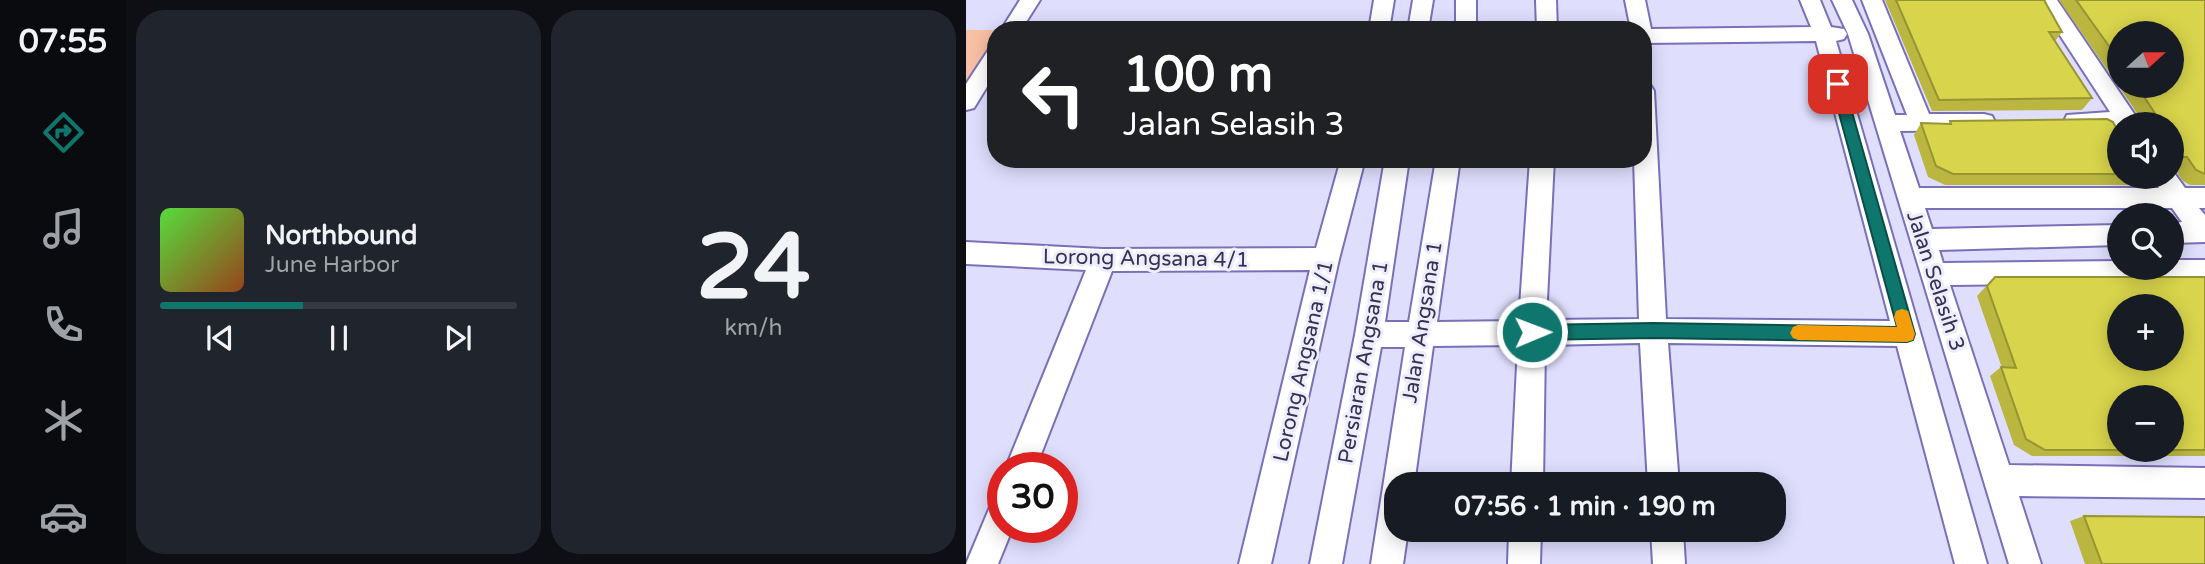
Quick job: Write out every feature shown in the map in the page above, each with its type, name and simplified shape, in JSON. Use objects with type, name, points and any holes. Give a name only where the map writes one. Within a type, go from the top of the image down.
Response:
[{"type":"street","points":[[1017,21],[1030,0]]},
{"type":"street","points":[[1380,21],[1384,0]]},
{"type":"street","points":[[1420,21],[1423,0]]},
{"type":"street","points":[[1466,0],[1466,21]]},
{"type":"street","points":[[1546,0],[1547,21]]},
{"type":"street","points":[[1636,0],[1640,21]]},
{"type":"street","name":"Jalan Selasih 3","points":[[1810,0],[1824,34],[1971,564]]},
{"type":"street","name":"Jalan Selasih 3","points":[[1842,0],[1857,34],[2025,564]]},
{"type":"street","points":[[1872,0],[1921,122]]},
{"type":"street","points":[[2047,0],[2121,112]]},
{"type":"street","points":[[1652,36],[1857,34]]},
{"type":"street","points":[[968,99],[987,68]]},
{"type":"street","points":[[968,99],[987,97]]},
{"type":"street","points":[[1885,123],[2003,121]]},
{"type":"street","points":[[2058,121],[2107,122]]},
{"type":"street","name":"Lorong Angsana 1/1","points":[[1255,564],[1326,259],[1351,168]]},
{"type":"street","name":"Persiaran Angsana 1","points":[[1326,564],[1396,168]]},
{"type":"street","name":"Jalan Angsana 1","points":[[1400,472],[1447,168]]},
{"type":"street","points":[[1527,472],[1541,168]]},
{"type":"street","points":[[1646,168],[1653,331],[1663,472]]},
{"type":"street","points":[[1910,198],[2124,189]]},
{"type":"street","points":[[2172,189],[2204,232]]},
{"type":"street","points":[[2177,189],[2205,198]]},
{"type":"street","points":[[2184,233],[2204,232]]},
{"type":"street","points":[[1923,240],[2107,234]]},
{"type":"street","name":"Lorong Angsana 4/1","points":[[966,253],[1103,260],[1326,259]]},
{"type":"street","points":[[1027,452],[1103,260]]},
{"type":"street","points":[[1933,274],[2205,271]]},
{"type":"street","points":[[1368,335],[1653,331],[1907,334]]},
{"type":"street","points":[[1999,480],[2205,483]]},
{"type":"street","points":[[1387,564],[1390,542]]},
{"type":"street","points":[[1524,564],[1525,542]]},
{"type":"street","points":[[1668,542],[1669,564]]},
{"type":"street","points":[[982,564],[991,543]]},
{"type":"shaded area","points":[[966,30],[987,30],[987,51],[966,82]]},
{"type":"building","points":[[1896,0],[2044,0],[2062,32],[2049,32],[2092,98],[1939,100]]},
{"type":"building","points":[[2076,0],[2205,0],[2205,174],[2196,170],[2187,157],[2184,157],[2184,112],[2154,112],[2145,98],[2184,98],[2184,21],[2107,21],[2107,43]]},
{"type":"building","points":[[2107,119],[2107,174],[1953,174],[1936,166],[1921,123],[1951,124],[1950,121]]},
{"type":"building","points":[[1995,277],[2184,280],[2184,277],[2205,277],[2205,450],[2184,450],[2184,385],[2107,385],[2107,450],[2045,450],[2026,439],[2001,367],[2016,368],[1987,286]]},
{"type":"building","points":[[2084,516],[2205,517],[2205,564],[2102,564]]},
{"type":"slow traffic","points":[[1798,333],[1907,334],[1902,317]]},
{"type":"route","points":[[1532,332],[1907,334],[1838,84]]}]
